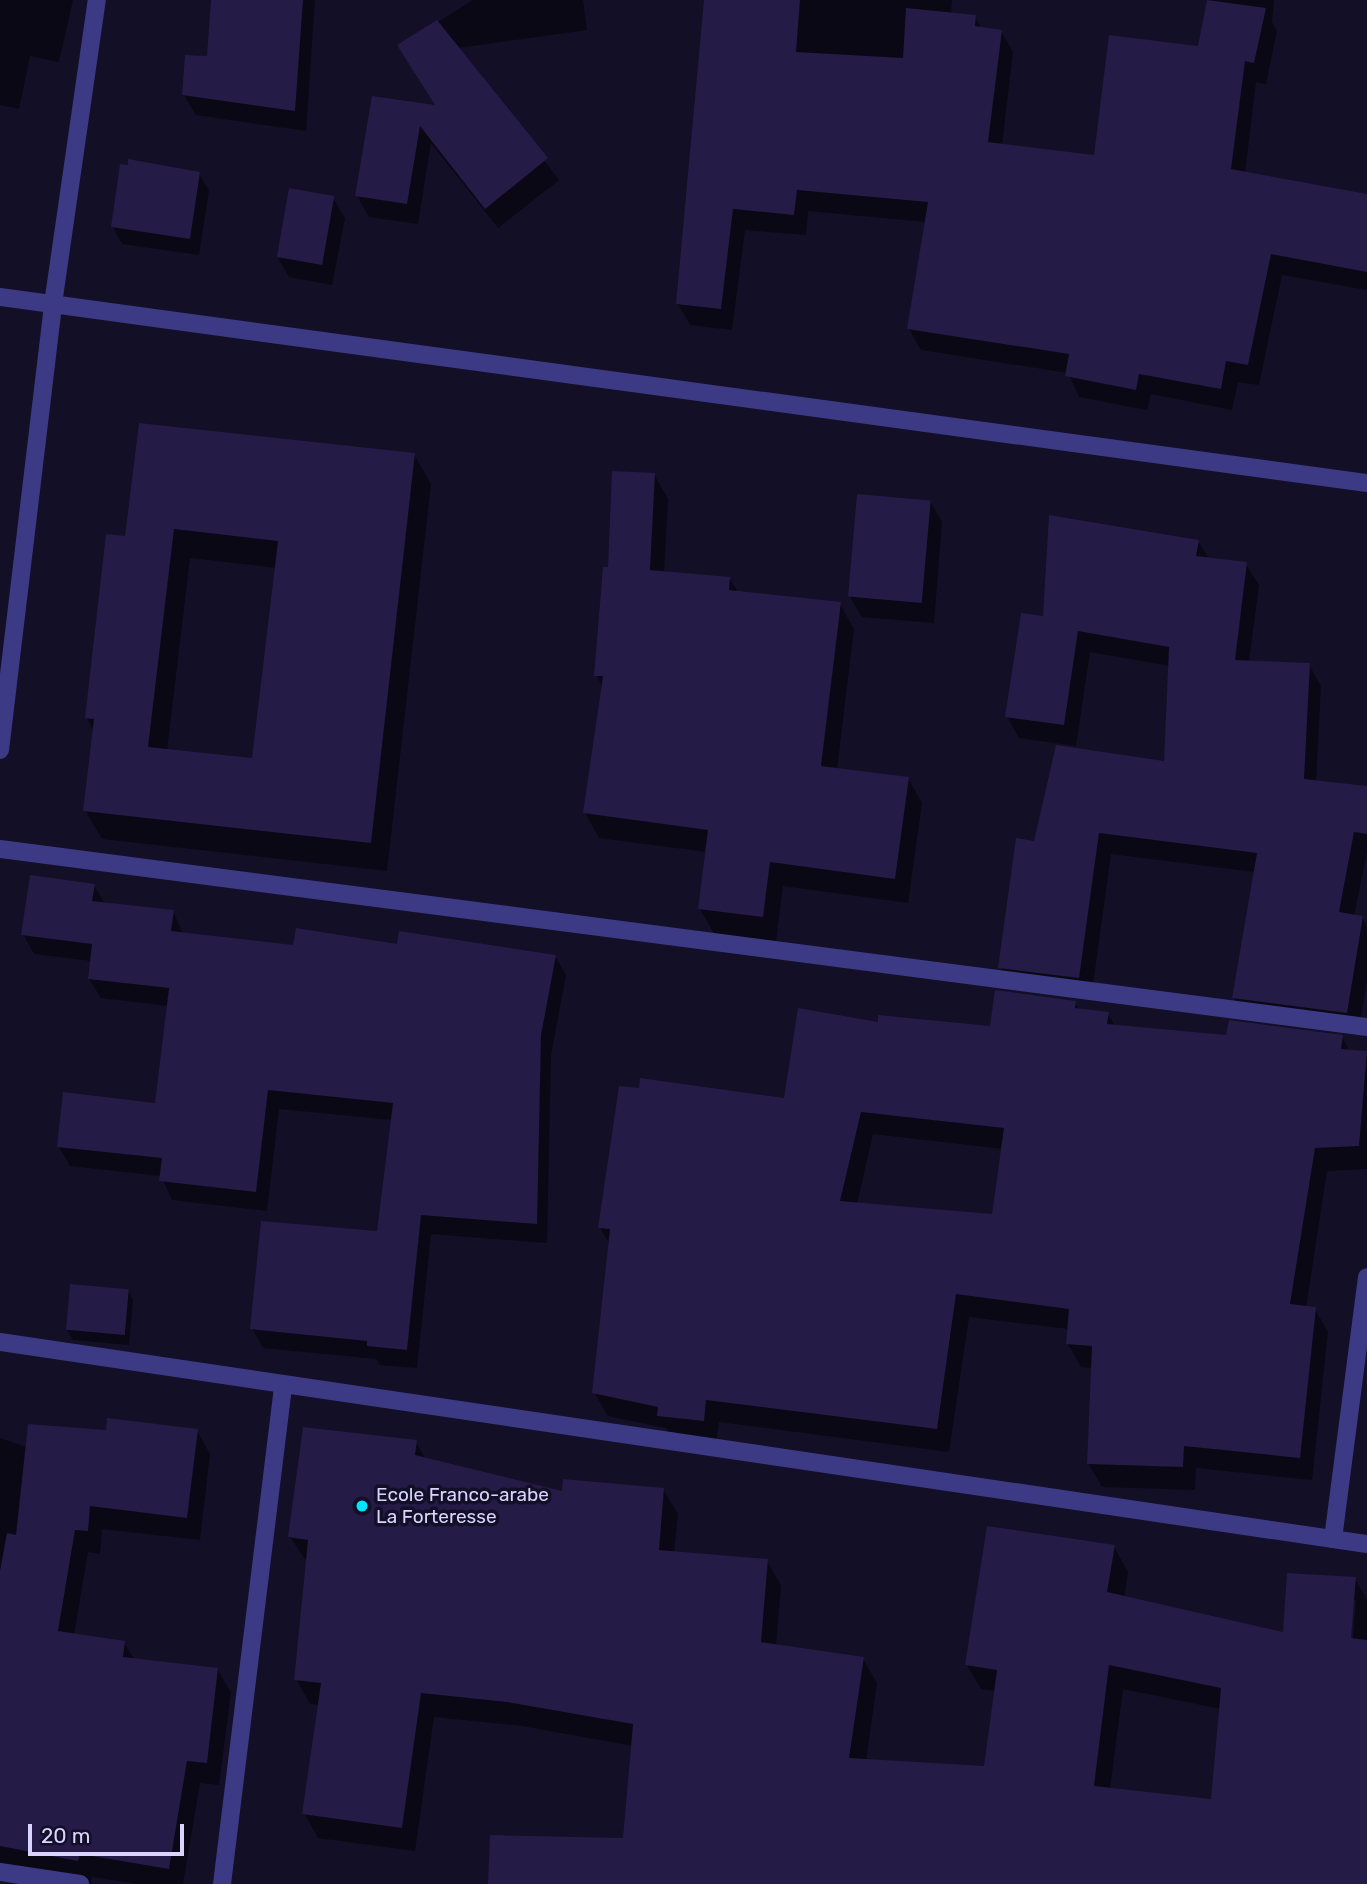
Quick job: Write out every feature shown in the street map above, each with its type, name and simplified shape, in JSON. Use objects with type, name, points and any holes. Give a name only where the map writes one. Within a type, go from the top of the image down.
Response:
[{"type":"street","points":[[0,750],[54,304],[97,0]]},
{"type":"street","points":[[0,297],[1367,483]]},
{"type":"street","points":[[0,849],[1367,1027]]},
{"type":"street","points":[[1333,1539],[1367,1277]]},
{"type":"street","points":[[0,1342],[284,1387],[1367,1544]]},
{"type":"street","points":[[222,1884],[284,1387]]},
{"type":"street","points":[[0,1872],[80,1884]]},
{"type":"building","points":[[211,0],[303,0],[295,111],[182,95],[185,55],[207,56]]},
{"type":"building","points":[[704,0],[800,0],[796,52],[903,58],[906,8],[976,15],[975,26],[1002,30],[988,142],[1094,155],[1109,35],[1198,46],[1207,0],[1266,8],[1254,63],[1245,61],[1231,169],[1367,194],[1367,272],[1271,254],[1248,365],[1226,361],[1221,389],[1139,374],[1136,390],[1065,376],[1069,354],[907,329],[928,202],[797,190],[794,215],[733,209],[721,309],[676,304]]},
{"type":"building","points":[[437,20],[548,158],[485,209],[420,126],[407,204],[355,196],[372,96],[435,105],[397,45]]},
{"type":"building","points":[[128,159],[200,172],[190,239],[111,227],[120,164],[128,165]]},
{"type":"building","points":[[289,188],[334,196],[322,265],[277,257]]},
{"type":"building","points":[[139,423],[415,453],[371,843],[83,811],[94,719],[85,718],[106,534],[125,536]],"holes":[[[174,529],[278,541],[252,758],[148,747]]]},
{"type":"building","points":[[612,471],[655,473],[650,570],[730,577],[729,590],[841,602],[821,766],[909,777],[895,879],[770,862],[763,917],[698,909],[708,830],[583,813],[603,676],[594,676],[603,567],[608,567]]},
{"type":"building","points":[[857,494],[931,500],[922,603],[848,597]]},
{"type":"building","points":[[1049,515],[1199,540],[1196,556],[1247,562],[1235,660],[1310,663],[1304,779],[1367,786],[1367,834],[1354,832],[1339,912],[1363,916],[1347,1013],[1232,998],[1257,853],[1099,833],[1079,978],[998,968],[1016,838],[1034,841],[1056,745],[1164,761],[1169,647],[1078,631],[1064,725],[1005,717],[1021,613],[1043,616]]},
{"type":"building","points":[[30,875],[95,884],[92,901],[174,910],[171,931],[293,945],[296,928],[397,944],[399,931],[556,955],[541,1035],[537,1224],[421,1215],[407,1350],[367,1346],[367,1341],[250,1329],[261,1221],[377,1231],[393,1103],[268,1090],[256,1192],[159,1181],[162,1158],[57,1147],[63,1092],[155,1103],[169,988],[88,979],[92,944],[21,935]]},
{"type":"building","points":[[995,990],[1076,1001],[1075,1008],[1109,1012],[1107,1024],[1226,1035],[1229,1020],[1343,1035],[1341,1049],[1367,1051],[1359,1146],[1315,1148],[1290,1304],[1316,1307],[1300,1458],[1184,1446],[1183,1467],[1087,1464],[1092,1346],[1066,1344],[1069,1309],[956,1294],[937,1429],[706,1400],[704,1421],[657,1416],[658,1407],[592,1393],[610,1229],[598,1228],[619,1086],[639,1088],[640,1078],[784,1098],[798,1008],[878,1022],[878,1015],[990,1026]],"holes":[[[861,1112],[1004,1128],[992,1214],[840,1201]]]},
{"type":"building","points":[[70,1284],[129,1289],[125,1335],[66,1330]]},
{"type":"building","points":[[107,1418],[198,1429],[187,1518],[90,1506],[88,1531],[75,1530],[58,1631],[125,1641],[123,1657],[218,1668],[207,1763],[187,1761],[169,1869],[80,1854],[78,1861],[0,1846],[0,1571],[7,1533],[16,1535],[28,1424],[106,1430]]},
{"type":"building","points":[[303,1427],[417,1440],[415,1455],[562,1491],[563,1479],[664,1488],[659,1550],[768,1559],[761,1642],[864,1657],[849,1758],[984,1766],[997,1670],[965,1665],[987,1526],[1115,1545],[1107,1592],[1283,1632],[1287,1573],[1356,1577],[1351,1638],[1367,1640],[1367,1884],[488,1884],[490,1835],[623,1838],[633,1724],[507,1702],[421,1693],[402,1828],[302,1814],[321,1683],[294,1680],[308,1540],[288,1537]],"holes":[[[1109,1665],[1221,1688],[1211,1799],[1094,1786]]]},
{"type":"place","name":"Ecole Franco-arabe La Forteresse","points":[[362,1506]]}]
